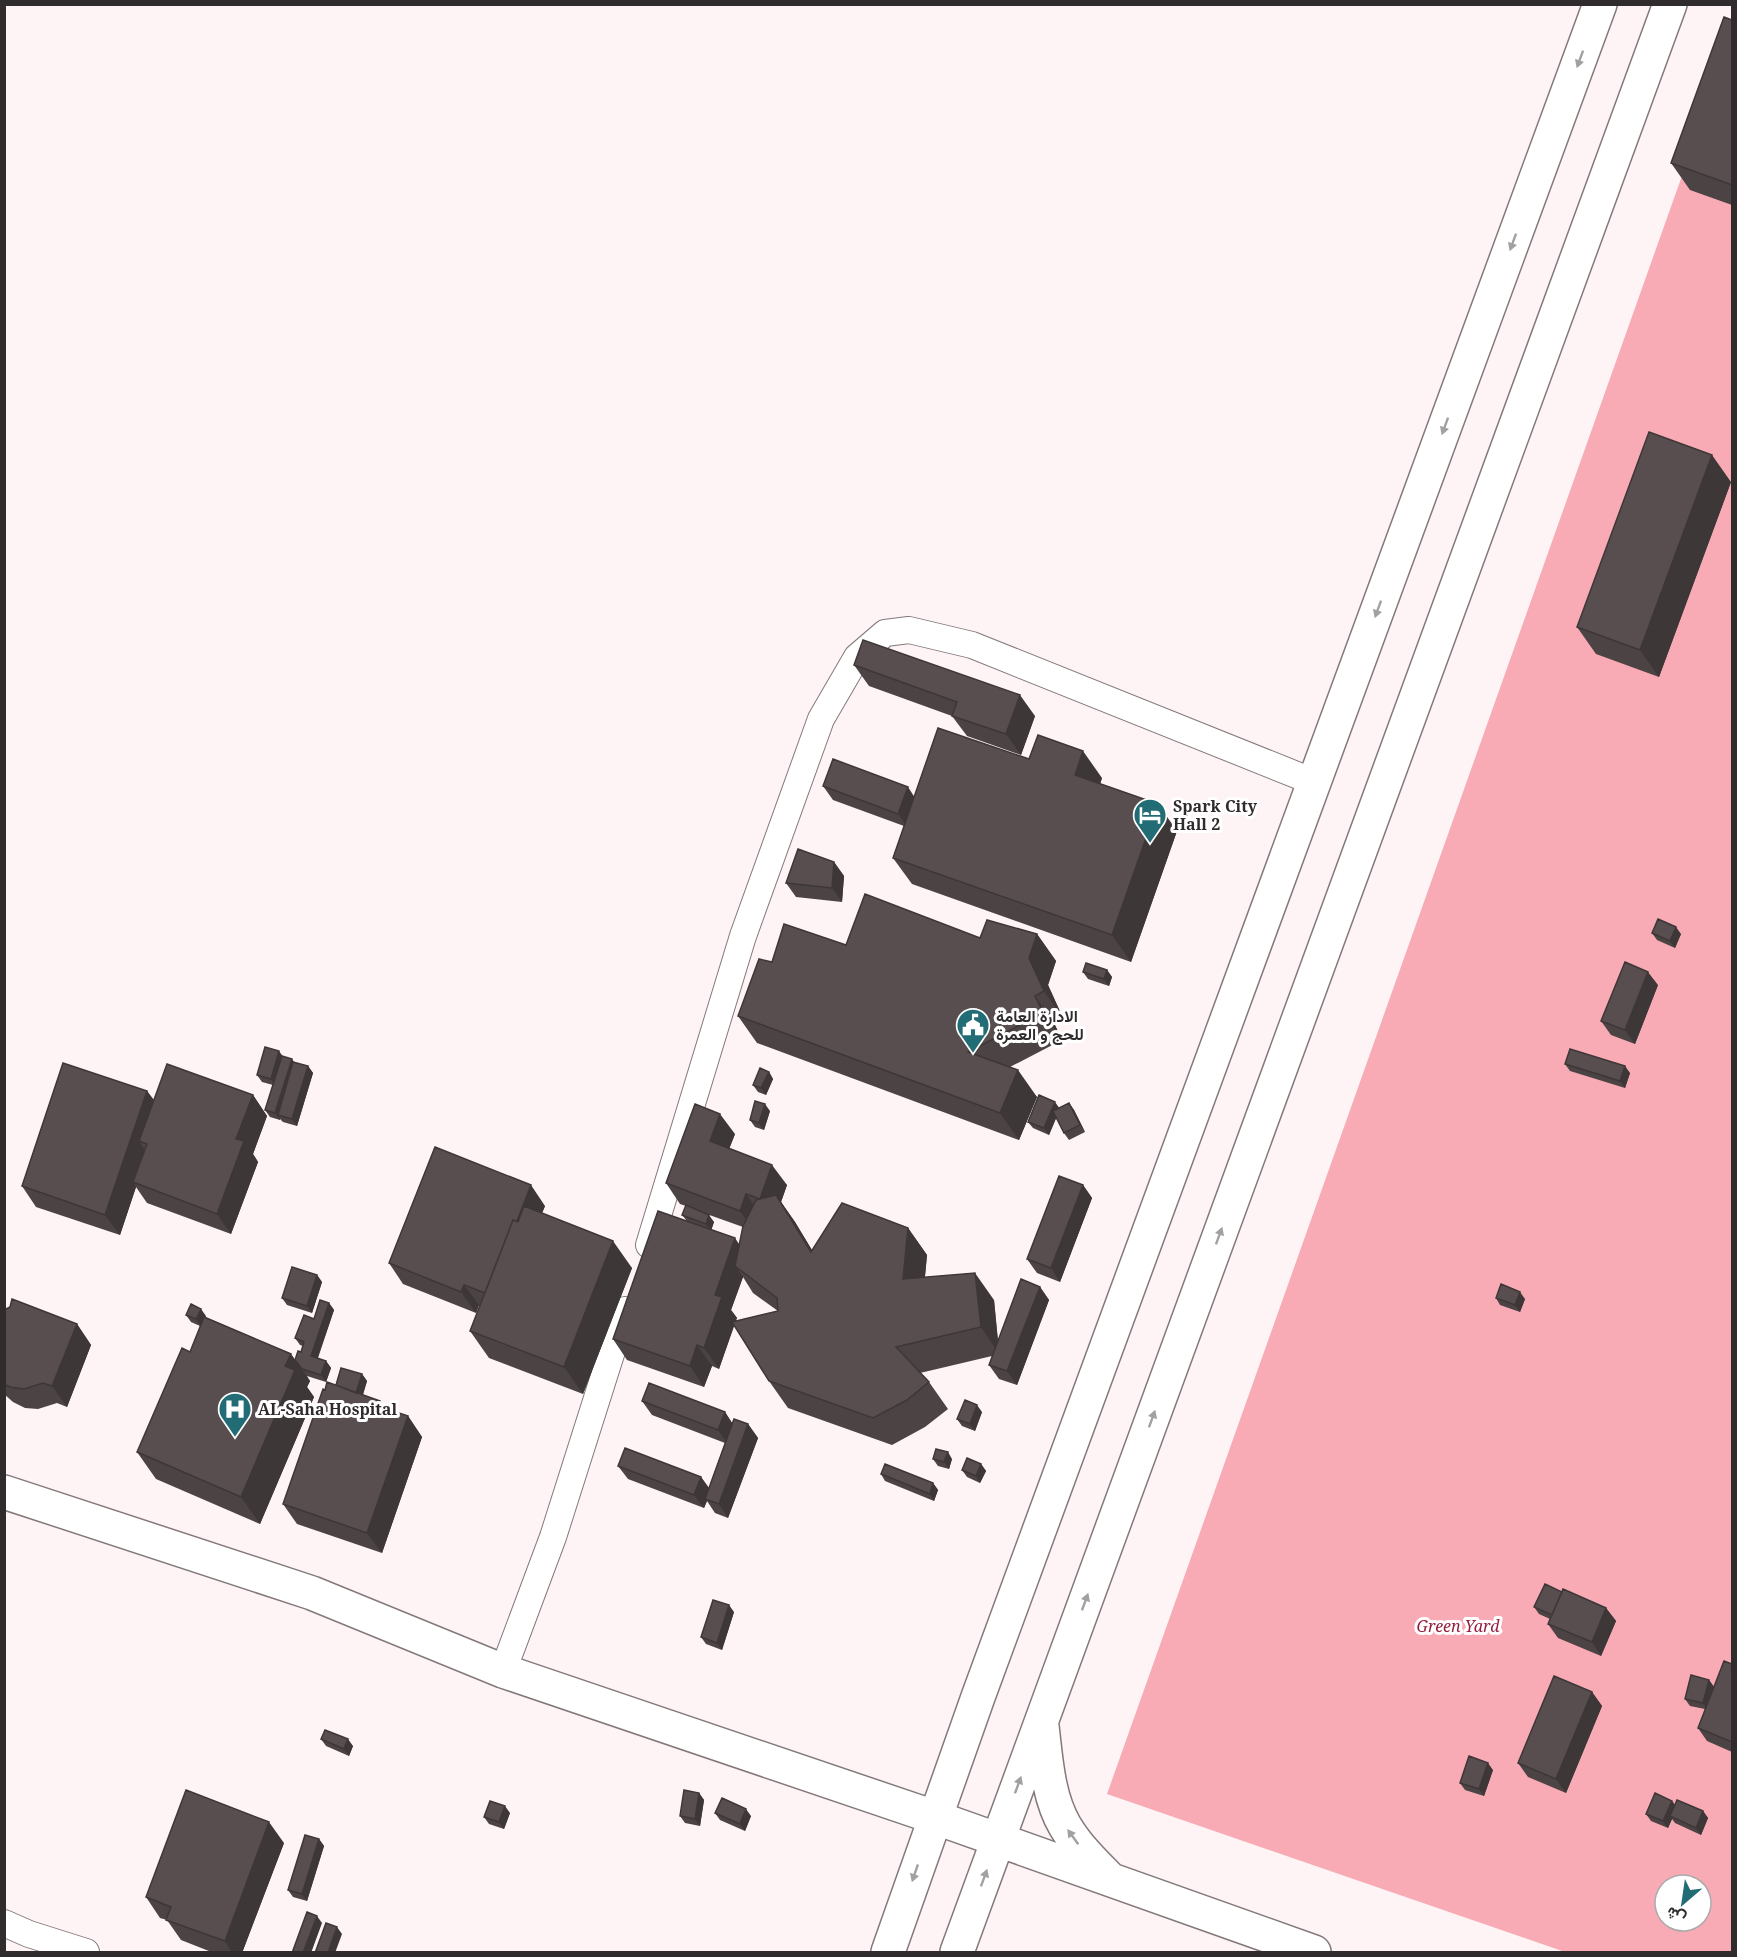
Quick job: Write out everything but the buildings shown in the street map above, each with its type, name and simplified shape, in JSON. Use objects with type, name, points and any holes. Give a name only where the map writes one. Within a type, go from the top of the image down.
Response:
[{"type":"street","points":[[888,1953],[934,1817],[1600,4]]},
{"type":"street","points":[[957,1953],[1670,4]]},
{"type":"street","points":[[503,1671],[553,1537],[613,1346],[657,1221],[743,936],[821,719],[857,657],[885,633],[909,630],[972,645],[1314,782]]},
{"type":"street","points":[[4,1492],[312,1593],[503,1671],[934,1817],[1314,1953]]},
{"type":"street","points":[[1041,1720],[1052,1793],[1065,1826],[1086,1855],[1111,1881]]},
{"type":"street","points":[[4,1923],[86,1953]]},
{"type":"green space","name":"Green Yard","points":[[1732,35],[1732,1952],[1565,1952],[1107,1794]]},
{"type":"place","name":"Spark City Hall 2","points":[[1150,844]]},
{"type":"place","name":"الادارة العامة للحج و العمرة","points":[[973,1054]]},
{"type":"place","name":"AL-Saha Hospital","points":[[235,1438]]}]
